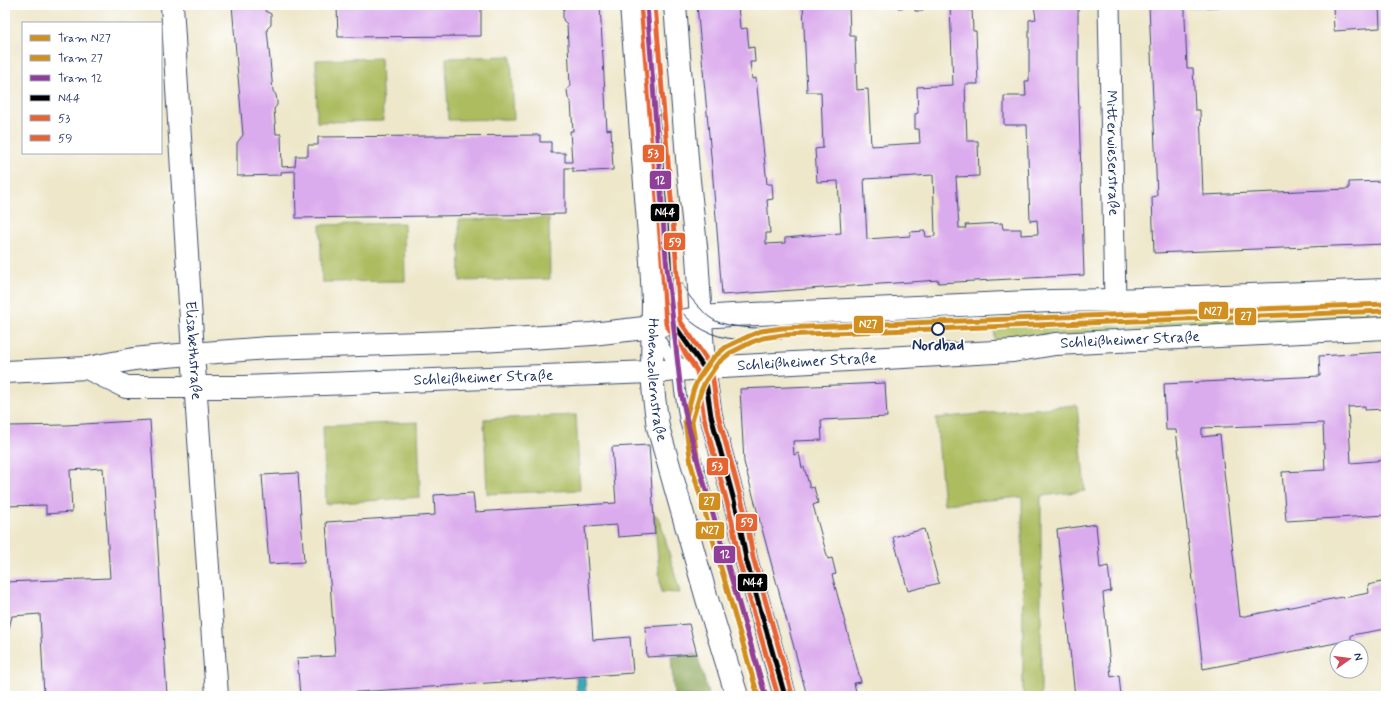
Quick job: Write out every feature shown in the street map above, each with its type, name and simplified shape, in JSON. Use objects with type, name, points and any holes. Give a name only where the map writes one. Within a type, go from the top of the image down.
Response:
[{"type":"main road","name":"Elisabethstraße","points":[[172,5],[193,353],[217,696]]},
{"type":"main road","name":"Hohenzollernstraße","points":[[631,5],[651,261],[663,325],[652,372],[658,427],[707,599],[737,696]]},
{"type":"main road","points":[[675,5],[704,368],[711,416],[739,519],[746,559],[785,696]]},
{"type":"main road","name":"Schleißheimer Straße","points":[[5,372],[87,368],[134,359],[266,348],[481,341],[592,334],[663,325],[701,317],[732,314],[914,306],[1386,290]]},
{"type":"main road","name":"Schleißheimer Straße","points":[[87,368],[126,387],[244,387],[652,372],[1013,351],[1055,344],[1386,328]]},
{"type":"street","name":"Mitterwieserstraße","points":[[1109,5],[1115,300]]},
{"type":"lane","points":[[648,5],[669,251],[663,325],[677,370],[686,421],[737,609],[763,696]]},
{"type":"lane","points":[[663,325],[704,368]]},
{"type":"lane","points":[[663,325],[677,370]]},
{"type":"green space","points":[[511,56],[514,119],[448,120],[446,58]]},
{"type":"green space","points":[[381,58],[383,121],[317,122],[316,60]]},
{"type":"green space","points":[[549,218],[550,279],[460,281],[459,220]]},
{"type":"green space","points":[[404,223],[405,281],[322,282],[320,225]]},
{"type":"green space","points":[[1386,298],[1386,321],[995,344],[994,314]]},
{"type":"green space","points":[[1077,405],[1085,491],[1041,496],[1041,696],[1023,696],[1022,497],[944,504],[936,418]]},
{"type":"green space","points":[[576,415],[580,490],[487,494],[484,419]]},
{"type":"green space","points":[[418,422],[420,497],[326,504],[323,426]]},
{"type":"green space","points":[[654,514],[660,520],[680,593],[661,592]]},
{"type":"green space","points":[[697,654],[709,696],[674,696],[671,656]]},
{"type":"water","points":[[585,676],[586,696],[577,696],[576,677]]},
{"type":"building","points":[[232,5],[265,5],[265,11],[271,14],[271,25],[267,29],[273,91],[276,95],[277,101],[277,105],[274,109],[276,134],[281,134],[282,167],[295,166],[296,156],[308,156],[308,145],[318,145],[318,137],[540,135],[540,142],[551,142],[551,153],[565,153],[565,162],[572,162],[570,131],[573,131],[571,102],[568,98],[567,90],[570,86],[567,24],[563,20],[563,12],[565,5],[600,5],[607,130],[611,129],[613,170],[573,172],[573,168],[565,168],[565,214],[296,218],[295,171],[281,172],[281,175],[237,176],[237,143],[243,135]]},
{"type":"building","points":[[337,5],[481,5],[481,36],[338,37]]},
{"type":"building","points":[[697,5],[738,5],[740,29],[747,28],[749,48],[754,47],[755,62],[750,62],[752,79],[756,78],[767,184],[772,184],[773,199],[767,200],[770,233],[766,233],[766,244],[785,243],[785,238],[841,233],[838,181],[817,182],[815,149],[823,148],[821,92],[807,92],[803,5],[849,5],[850,36],[855,36],[857,90],[868,89],[871,146],[920,143],[919,129],[915,129],[915,114],[918,113],[917,87],[953,85],[950,5],[968,5],[968,10],[972,10],[973,31],[976,31],[978,84],[965,84],[967,141],[978,141],[979,176],[956,177],[959,228],[966,228],[965,225],[1002,223],[1003,229],[1021,229],[1021,235],[1038,234],[1037,220],[1030,221],[1027,125],[1004,125],[1004,96],[1026,96],[1025,81],[1029,81],[1029,20],[1036,19],[1034,5],[1078,5],[1078,78],[1084,275],[938,283],[939,280],[722,295]],"holes":[[[933,175],[935,236],[926,237],[925,231],[910,232],[910,236],[867,239],[864,179]]]},
{"type":"building","points":[[898,5],[923,5],[923,11],[915,11],[915,7],[898,8]]},
{"type":"building","points":[[1149,5],[1247,5],[1185,8],[1187,68],[1193,68],[1195,110],[1200,110],[1203,195],[1349,189],[1349,182],[1386,181],[1386,244],[1154,253],[1152,197],[1157,196]]},
{"type":"building","points":[[1333,5],[1379,5],[1380,28],[1334,31]]},
{"type":"building","points":[[1386,352],[1386,409],[1365,410],[1365,406],[1348,407],[1351,463],[1386,460],[1386,515],[1286,521],[1282,472],[1325,470],[1323,423],[1202,428],[1202,437],[1220,435],[1240,617],[1369,593],[1368,585],[1386,581],[1386,629],[1351,635],[1351,639],[1329,639],[1329,644],[1203,669],[1176,430],[1166,430],[1164,384],[1320,376],[1319,356]]},
{"type":"building","points":[[885,383],[887,417],[821,420],[822,440],[793,441],[794,455],[799,453],[802,468],[804,467],[810,488],[814,487],[818,503],[813,505],[828,559],[832,558],[836,574],[832,575],[861,682],[854,683],[857,696],[807,696],[744,462],[740,389]]},
{"type":"building","points":[[150,420],[167,696],[44,696],[40,614],[12,616],[5,645],[5,582],[110,578],[103,468],[70,470],[72,512],[46,514],[46,505],[5,506],[5,422],[8,422],[8,426],[67,425]]},
{"type":"building","points":[[649,445],[655,534],[618,537],[617,525],[585,527],[593,640],[630,637],[633,673],[300,696],[297,658],[335,656],[326,522],[435,515],[434,495],[473,493],[475,512],[616,503],[612,447]]},
{"type":"building","points":[[298,473],[304,562],[269,564],[262,475]]},
{"type":"building","points":[[1096,524],[1100,568],[1108,566],[1111,591],[1103,593],[1111,677],[1119,675],[1121,696],[1075,696],[1057,530]]},
{"type":"building","points":[[924,529],[939,583],[908,591],[893,537]]},
{"type":"building","points":[[689,624],[697,654],[647,657],[645,627]]},
{"type":"tram line","name":"12","points":[[647,5],[666,259],[681,392],[698,462],[765,694]]},
{"type":"tram line","points":[[670,248],[677,274],[684,288],[694,302],[710,318],[718,322],[736,326],[751,328],[782,328]]},
{"type":"tram line","points":[[658,249],[665,279],[671,293],[686,317],[697,326],[711,333],[727,338],[748,340],[782,339]]},
{"type":"tram line","name":"N27","points":[[758,696],[691,464],[685,421],[694,388],[699,378],[713,358],[726,347],[761,331],[782,328],[1386,304]]},
{"type":"tram line","name":"27","points":[[765,694],[698,463],[692,421],[705,382],[718,363],[730,353],[763,338],[783,335],[1386,311]]},
{"type":"transit line","name":"N44","points":[[648,5],[673,323],[704,368],[711,416],[739,519],[746,559],[785,696]]},
{"type":"transit line","name":"59","points":[[655,5],[680,321],[711,366],[718,415],[746,517],[753,557],[792,694]]},
{"type":"transit line","name":"53","points":[[641,6],[666,324],[697,371],[704,418],[732,521],[739,561],[778,696]]},
{"type":"place","name":"Nordbad","points":[[938,329]]}]
